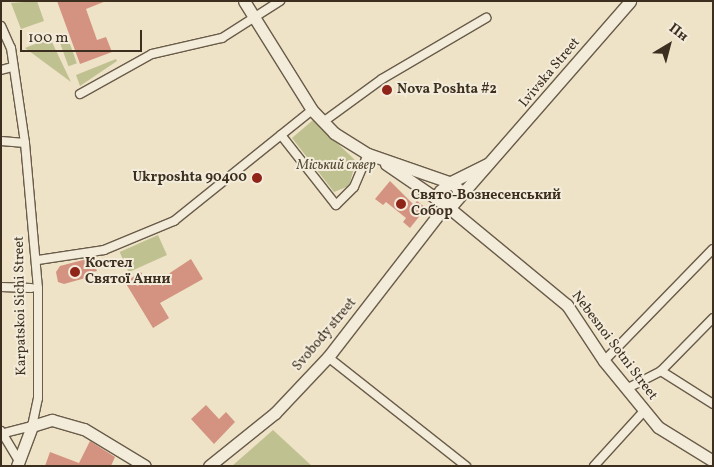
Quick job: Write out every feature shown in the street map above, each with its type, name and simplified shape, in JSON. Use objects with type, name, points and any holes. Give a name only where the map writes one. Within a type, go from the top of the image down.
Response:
[{"type":"main road","name":"Nebesnoi Sotni Street","points":[[244,1],[312,110],[323,122],[444,205],[548,286],[567,306],[604,361],[644,412],[658,427],[710,462]]},
{"type":"main road","name":"Lvivska Street","points":[[444,205],[458,197],[491,162],[630,1]]},
{"type":"main road","points":[[371,155],[450,182],[458,189],[458,197]]},
{"type":"main road","name":"Lvivska Street","points":[[450,182],[491,162]]},
{"type":"main road","points":[[444,205],[440,191],[450,182]]},
{"type":"main road","name":"Svobody street","points":[[209,466],[275,413],[328,357],[444,205]]},
{"type":"main road","points":[[32,426],[52,420],[84,429],[145,466]]},
{"type":"main road","name":"Karpatskoi Sichi Street","points":[[18,463],[32,426]]},
{"type":"street","points":[[80,94],[135,60],[222,38],[280,1]]},
{"type":"street","points":[[323,122],[382,79],[486,18]]},
{"type":"street","name":"Karpatskoi Sichi Street","points":[[1,26],[11,48],[12,67],[25,143],[38,260],[38,398],[32,426]]},
{"type":"street","points":[[1,70],[12,67]]},
{"type":"street","points":[[38,260],[110,248],[174,221],[312,110]]},
{"type":"street","points":[[281,135],[336,205],[354,187],[371,155]]},
{"type":"street","points":[[1,141],[25,143]]},
{"type":"street","points":[[604,361],[713,249]]},
{"type":"street","points":[[1,287],[31,288]]},
{"type":"street","points":[[626,389],[661,371],[713,318]]},
{"type":"street","points":[[328,357],[466,466]]},
{"type":"street","points":[[661,371],[713,404]]},
{"type":"street","points":[[594,466],[644,412]]},
{"type":"street","points":[[18,463],[3,432],[32,426]]},
{"type":"green space","points":[[37,1],[44,21],[21,29],[11,3]]},
{"type":"green space","points":[[67,36],[77,63],[68,66],[59,39]]},
{"type":"green space","points":[[50,38],[71,82],[25,48]]},
{"type":"green space","points":[[116,59],[117,61],[80,86],[76,75]]},
{"type":"green space","name":"Міський сквер","points":[[313,120],[356,161],[349,186],[334,192],[292,138]]},
{"type":"green space","points":[[158,235],[167,255],[129,272],[120,252]]},
{"type":"green space","points":[[273,430],[312,466],[232,466]]},
{"type":"building","points":[[57,1],[106,1],[86,9],[97,40],[106,37],[112,52],[80,64]]},
{"type":"building","name":"Свято-Вознесенський Собор","points":[[390,181],[414,205],[417,201],[426,208],[410,228],[403,222],[406,218],[386,202],[383,205],[375,199]]},
{"type":"building","points":[[191,259],[203,279],[160,303],[169,318],[153,328],[125,282],[141,272],[150,286]]},
{"type":"building","name":"Костел Святої Анни","points":[[83,260],[93,261],[97,271],[89,273],[89,277],[64,284],[58,282],[56,272],[60,266]]},
{"type":"building","points":[[206,405],[219,419],[226,412],[235,422],[214,444],[191,419]]},
{"type":"building","points":[[90,441],[115,457],[111,466],[45,466],[50,452],[79,463]]},
{"type":"place","name":"Nova Poshta #2","points":[[387,90]]},
{"type":"place","name":"Ukrposhta 90400","points":[[257,178]]},
{"type":"place","name":"Свято-Вознесенський Собор","points":[[401,204]]},
{"type":"place","name":"Костел Святої Анни","points":[[75,272]]}]
